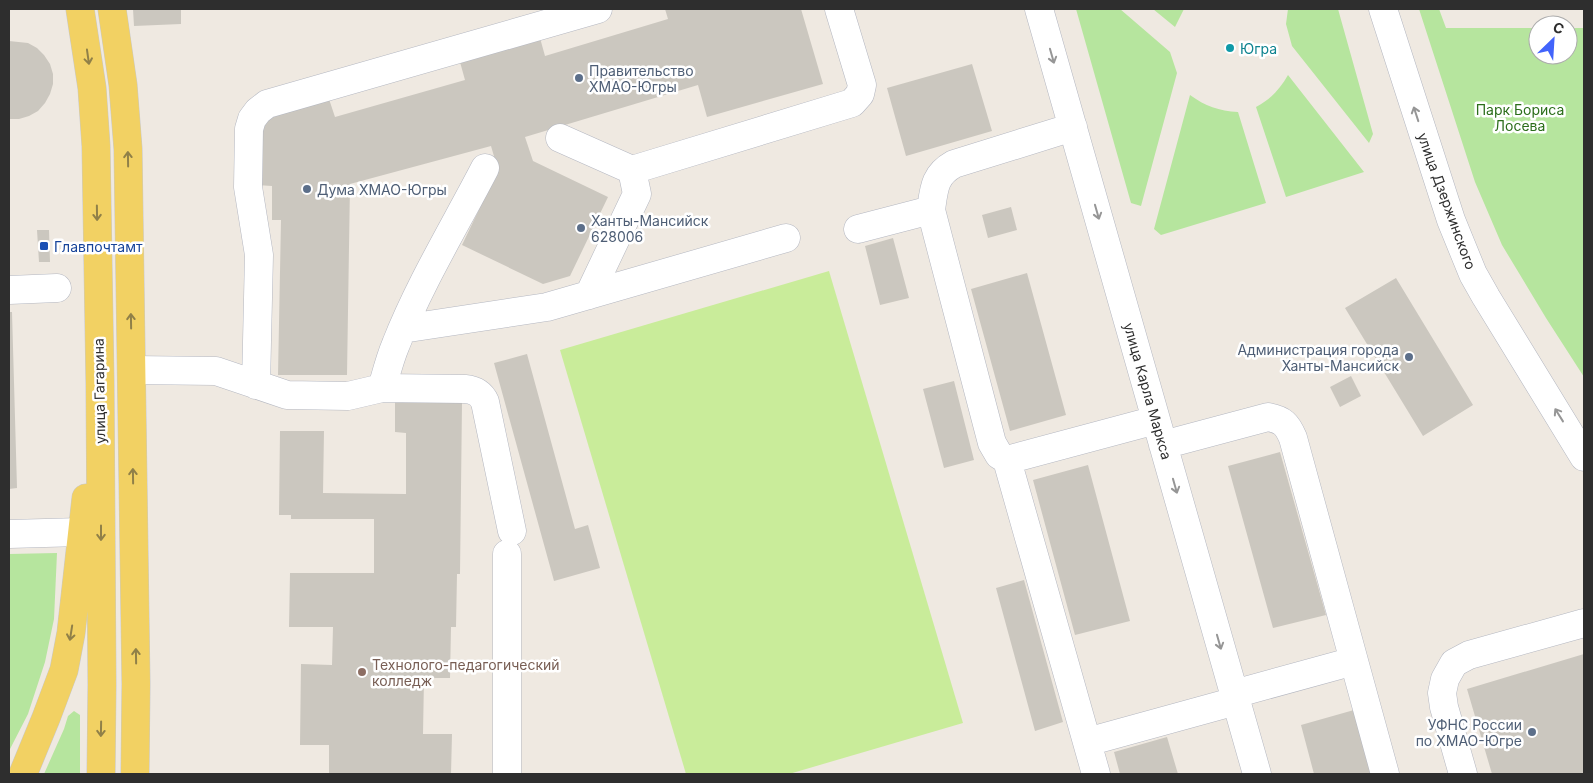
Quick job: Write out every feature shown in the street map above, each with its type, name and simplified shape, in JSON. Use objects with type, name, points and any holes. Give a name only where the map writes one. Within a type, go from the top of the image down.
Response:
[{"type":"main road","name":"улица Гагарина","points":[[80,9],[92,88],[96,146],[100,383],[101,774]]},
{"type":"main road","points":[[112,9],[123,85],[128,149],[136,684],[135,774]]},
{"type":"main road","points":[[96,146],[79,198],[82,532],[102,685]]},
{"type":"main road","points":[[23,774],[64,670],[71,633],[100,383]]},
{"type":"main road","points":[[136,684],[148,774]]},
{"type":"street","points":[[256,385],[259,255],[248,186],[249,129],[252,119],[258,110],[267,104],[598,9]]},
{"type":"street","points":[[560,138],[632,170],[852,103],[860,94],[862,85],[840,9]]},
{"type":"street","name":"улица Карла Маркса","points":[[1039,9],[1257,774]]},
{"type":"street","name":"улица Дзержинского","points":[[1382,9],[1451,220],[1473,274],[1584,457]]},
{"type":"street","points":[[1073,127],[954,164],[946,168],[937,179],[931,210],[992,443],[999,455],[1007,460],[1160,433],[1268,417],[1280,420],[1289,428],[1385,774]]},
{"type":"street","points":[[382,388],[402,329],[485,168]]},
{"type":"street","points":[[589,294],[637,194],[632,170]]},
{"type":"street","points":[[858,230],[931,210]]},
{"type":"street","points":[[402,329],[547,307],[786,238]]},
{"type":"street","points":[[9,290],[57,288]]},
{"type":"street","points":[[132,370],[216,371],[276,392],[296,395],[348,396],[382,388],[465,389],[475,391],[481,395],[485,402],[510,543],[507,774]]},
{"type":"street","points":[[1007,460],[1096,774]]},
{"type":"street","points":[[9,534],[82,532]]},
{"type":"street","points":[[1463,774],[1444,707],[1442,693],[1445,679],[1454,663],[1470,655],[1584,623]]},
{"type":"street","points":[[1087,742],[1354,661]]},
{"type":"green space","points":[[1076,9],[1120,9],[1170,52],[1177,73],[1141,206],[1131,203]]},
{"type":"green space","points":[[1153,9],[1184,9],[1175,27]]},
{"type":"green space","points":[[1288,9],[1338,9],[1373,134],[1369,143],[1292,46],[1286,24]]},
{"type":"green space","name":"Парк Бориса Лосева","points":[[1419,9],[1439,9],[1446,28],[1528,28],[1528,65],[1578,65],[1578,28],[1584,28],[1584,377],[1502,245],[1475,182]]},
{"type":"green space","points":[[1288,75],[1364,172],[1286,197],[1256,107],[1274,94]]},
{"type":"green space","points":[[1190,95],[1212,107],[1238,112],[1266,203],[1161,235],[1154,229]]},
{"type":"green space","points":[[829,271],[963,723],[789,774],[686,774],[560,350]]},
{"type":"green space","points":[[57,553],[54,619],[45,662],[28,714],[9,751],[9,554]]},
{"type":"green space","points":[[74,711],[80,715],[80,774],[44,774],[68,716]]},
{"type":"building","points":[[133,9],[181,9],[181,24],[134,26]]},
{"type":"building","points":[[665,9],[801,9],[823,84],[707,117],[698,85],[525,137],[533,161],[608,197],[570,276],[543,284],[462,245],[498,170],[491,146],[350,184],[347,375],[278,375],[281,220],[272,220],[272,186],[257,185],[257,132],[268,116],[329,99],[335,117],[465,80],[460,62],[540,38],[545,56],[668,19]]},
{"type":"building","points":[[9,41],[28,43],[37,48],[50,64],[53,74],[53,84],[45,103],[38,111],[19,119],[9,119]]},
{"type":"building","points":[[972,64],[992,131],[906,156],[887,88]]},
{"type":"building","points":[[1011,207],[1017,230],[988,238],[982,215]]},
{"type":"building","points":[[37,230],[49,230],[50,262],[39,262]]},
{"type":"building","points":[[893,238],[909,298],[880,305],[865,246]]},
{"type":"building","points":[[1027,273],[1066,415],[1010,431],[971,289]]},
{"type":"building","name":"Администрация города Ханты-Мансийск","points":[[1396,278],[1473,405],[1423,436],[1345,308]]},
{"type":"building","points":[[9,312],[12,312],[17,488],[9,489]]},
{"type":"building","points":[[527,354],[575,529],[588,525],[600,568],[554,581],[494,363]]},
{"type":"building","points":[[1351,376],[1361,396],[1340,407],[1330,387]]},
{"type":"building","points":[[954,381],[974,460],[944,468],[923,389]]},
{"type":"building","points":[[395,402],[462,403],[460,574],[457,574],[456,627],[451,627],[450,678],[424,678],[423,734],[452,734],[451,774],[329,774],[329,745],[300,745],[301,664],[332,665],[333,627],[289,627],[290,573],[374,573],[374,519],[291,519],[291,515],[279,515],[280,431],[324,431],[323,493],[406,494],[406,433],[395,432]]},
{"type":"building","points":[[1280,452],[1326,615],[1273,628],[1228,466]]},
{"type":"building","points":[[1088,465],[1130,621],[1075,635],[1033,480]]},
{"type":"building","points":[[1024,580],[1063,722],[1035,731],[996,588]]},
{"type":"building","name":"УФНС России по ХМАО-Югре","points":[[1584,654],[1584,774],[1492,774],[1467,689]]},
{"type":"building","points":[[1354,710],[1371,774],[1314,774],[1301,725]]},
{"type":"building","points":[[1167,737],[1178,774],[1120,774],[1114,752]]},
{"type":"place","name":"Югра","points":[[1230,48]]},
{"type":"place","name":"Правительство ХМАО-Югры","points":[[579,78]]},
{"type":"place","name":"Дума ХМАО-Югры","points":[[307,189]]},
{"type":"place","name":"Ханты-Мансийск 628006","points":[[581,228]]},
{"type":"place","name":"Главпочтамт","points":[[44,246]]},
{"type":"place","name":"Администрация города Ханты-Мансийск","points":[[1409,357]]},
{"type":"place","name":"Технолого-педагогический колледж","points":[[362,672]]},
{"type":"place","name":"УФНС России по ХМАО-Югре","points":[[1532,732]]}]
